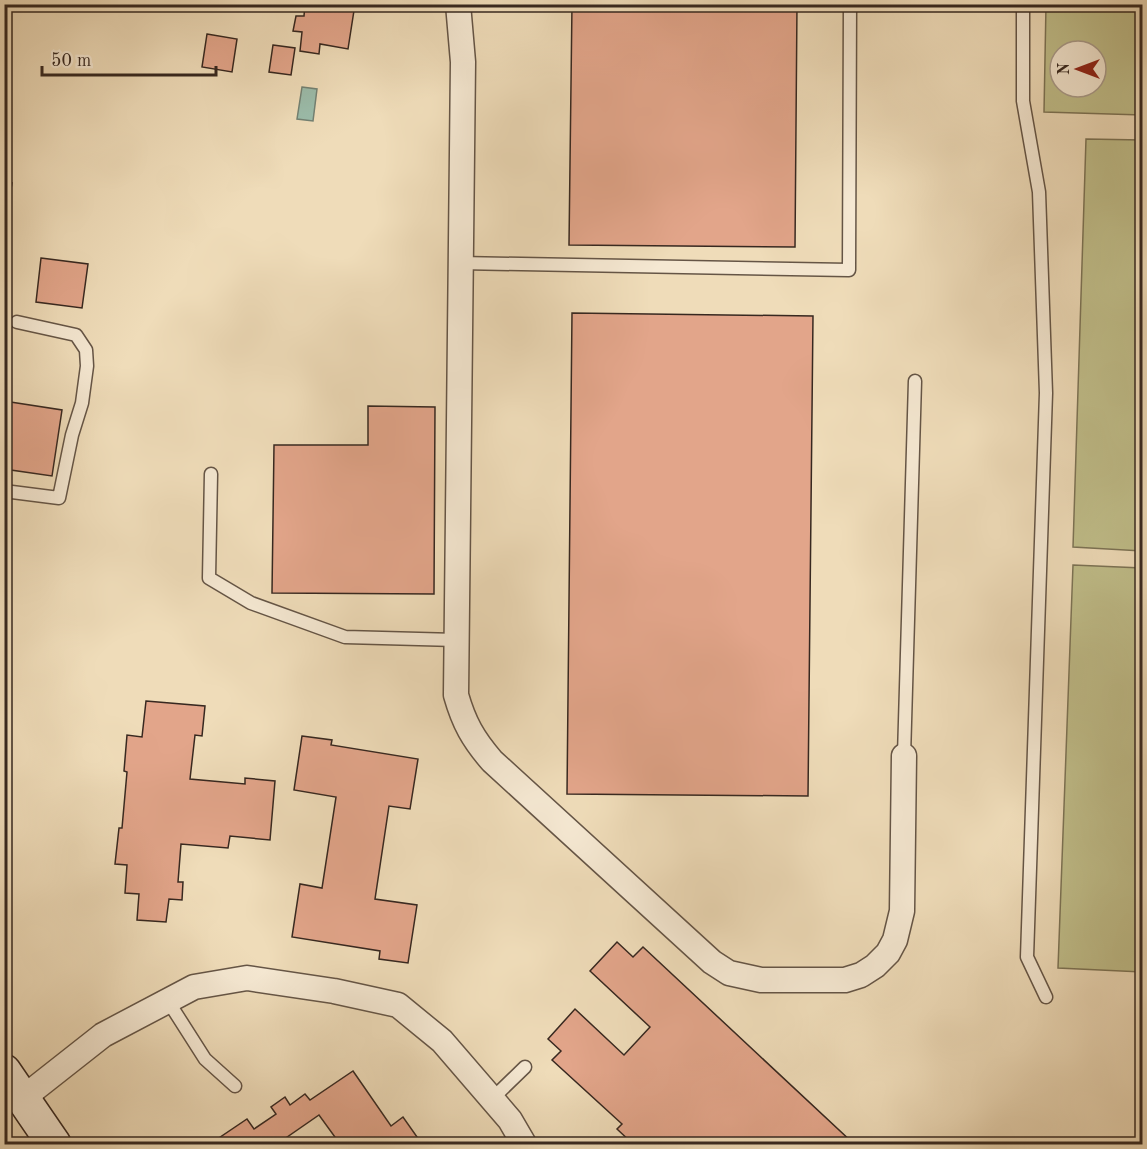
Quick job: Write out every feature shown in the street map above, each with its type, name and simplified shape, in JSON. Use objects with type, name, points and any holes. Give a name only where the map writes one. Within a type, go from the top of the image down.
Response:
[{"type":"main road","points":[[4,1071],[54,1144]]},
{"type":"street","points":[[458,4],[463,62],[456,695],[463,720],[487,755],[712,962],[729,973],[761,980],[845,980],[861,975],[875,966],[888,952],[895,940],[902,911],[904,756]]},
{"type":"street","points":[[22,1098],[103,1035],[194,987],[247,978],[334,991],[398,1005],[442,1041],[510,1120],[524,1144]]},
{"type":"lane","points":[[460,263],[849,270],[850,4]]},
{"type":"lane","points":[[1023,4],[1023,101],[1039,192],[1046,393],[1027,957],[1046,997]]},
{"type":"lane","points":[[4,491],[59,498],[72,435],[82,403],[87,366],[86,350],[76,335],[17,322]]},
{"type":"lane","points":[[904,756],[915,381]]},
{"type":"lane","points":[[211,474],[209,578],[251,603],[345,637],[456,640]]},
{"type":"lane","points":[[168,1001],[205,1059],[235,1086]]},
{"type":"lane","points":[[492,1099],[525,1067]]},
{"type":"shaded area","points":[[1046,5],[1142,5],[1142,115],[1044,112]]},
{"type":"shaded area","points":[[302,87],[317,89],[313,121],[297,119]]},
{"type":"shaded area","points":[[1086,139],[1142,140],[1142,551],[1073,547]]},
{"type":"shaded area","points":[[1073,565],[1142,568],[1142,972],[1058,968]]},
{"type":"building","points":[[305,4],[355,4],[348,49],[320,44],[319,54],[300,51],[302,32],[293,31],[296,16],[304,16]]},
{"type":"building","points":[[572,4],[797,4],[795,247],[569,245]]},
{"type":"building","points":[[207,34],[237,39],[232,72],[202,67]]},
{"type":"building","points":[[273,45],[295,48],[291,75],[269,72]]},
{"type":"building","points":[[4,182],[12,183],[4,232]]},
{"type":"building","points":[[41,258],[88,264],[82,308],[36,302]]},
{"type":"building","points":[[572,313],[813,316],[808,796],[567,794]]},
{"type":"building","points":[[4,401],[62,410],[52,476],[4,469]]},
{"type":"building","points":[[368,406],[435,407],[434,594],[272,593],[274,445],[368,445]]},
{"type":"building","points":[[146,701],[205,706],[202,736],[195,735],[190,779],[245,784],[245,778],[275,781],[270,840],[230,836],[228,848],[181,844],[178,882],[183,882],[182,900],[169,899],[166,922],[137,920],[139,894],[125,893],[127,865],[115,864],[119,828],[122,828],[127,772],[124,771],[127,735],[142,737]]},
{"type":"building","points":[[302,736],[332,740],[331,745],[418,759],[410,809],[389,806],[375,899],[417,905],[408,963],[379,959],[380,951],[292,937],[300,884],[322,888],[336,797],[294,790]]},
{"type":"building","points":[[617,942],[633,957],[643,947],[854,1144],[633,1144],[617,1129],[622,1124],[552,1060],[561,1051],[548,1039],[575,1009],[624,1055],[650,1027],[590,971]]},
{"type":"building","points":[[353,1071],[391,1126],[403,1117],[422,1144],[340,1144],[319,1115],[277,1144],[210,1144],[247,1119],[254,1129],[276,1114],[271,1107],[285,1097],[290,1105],[305,1094],[310,1100]]}]
